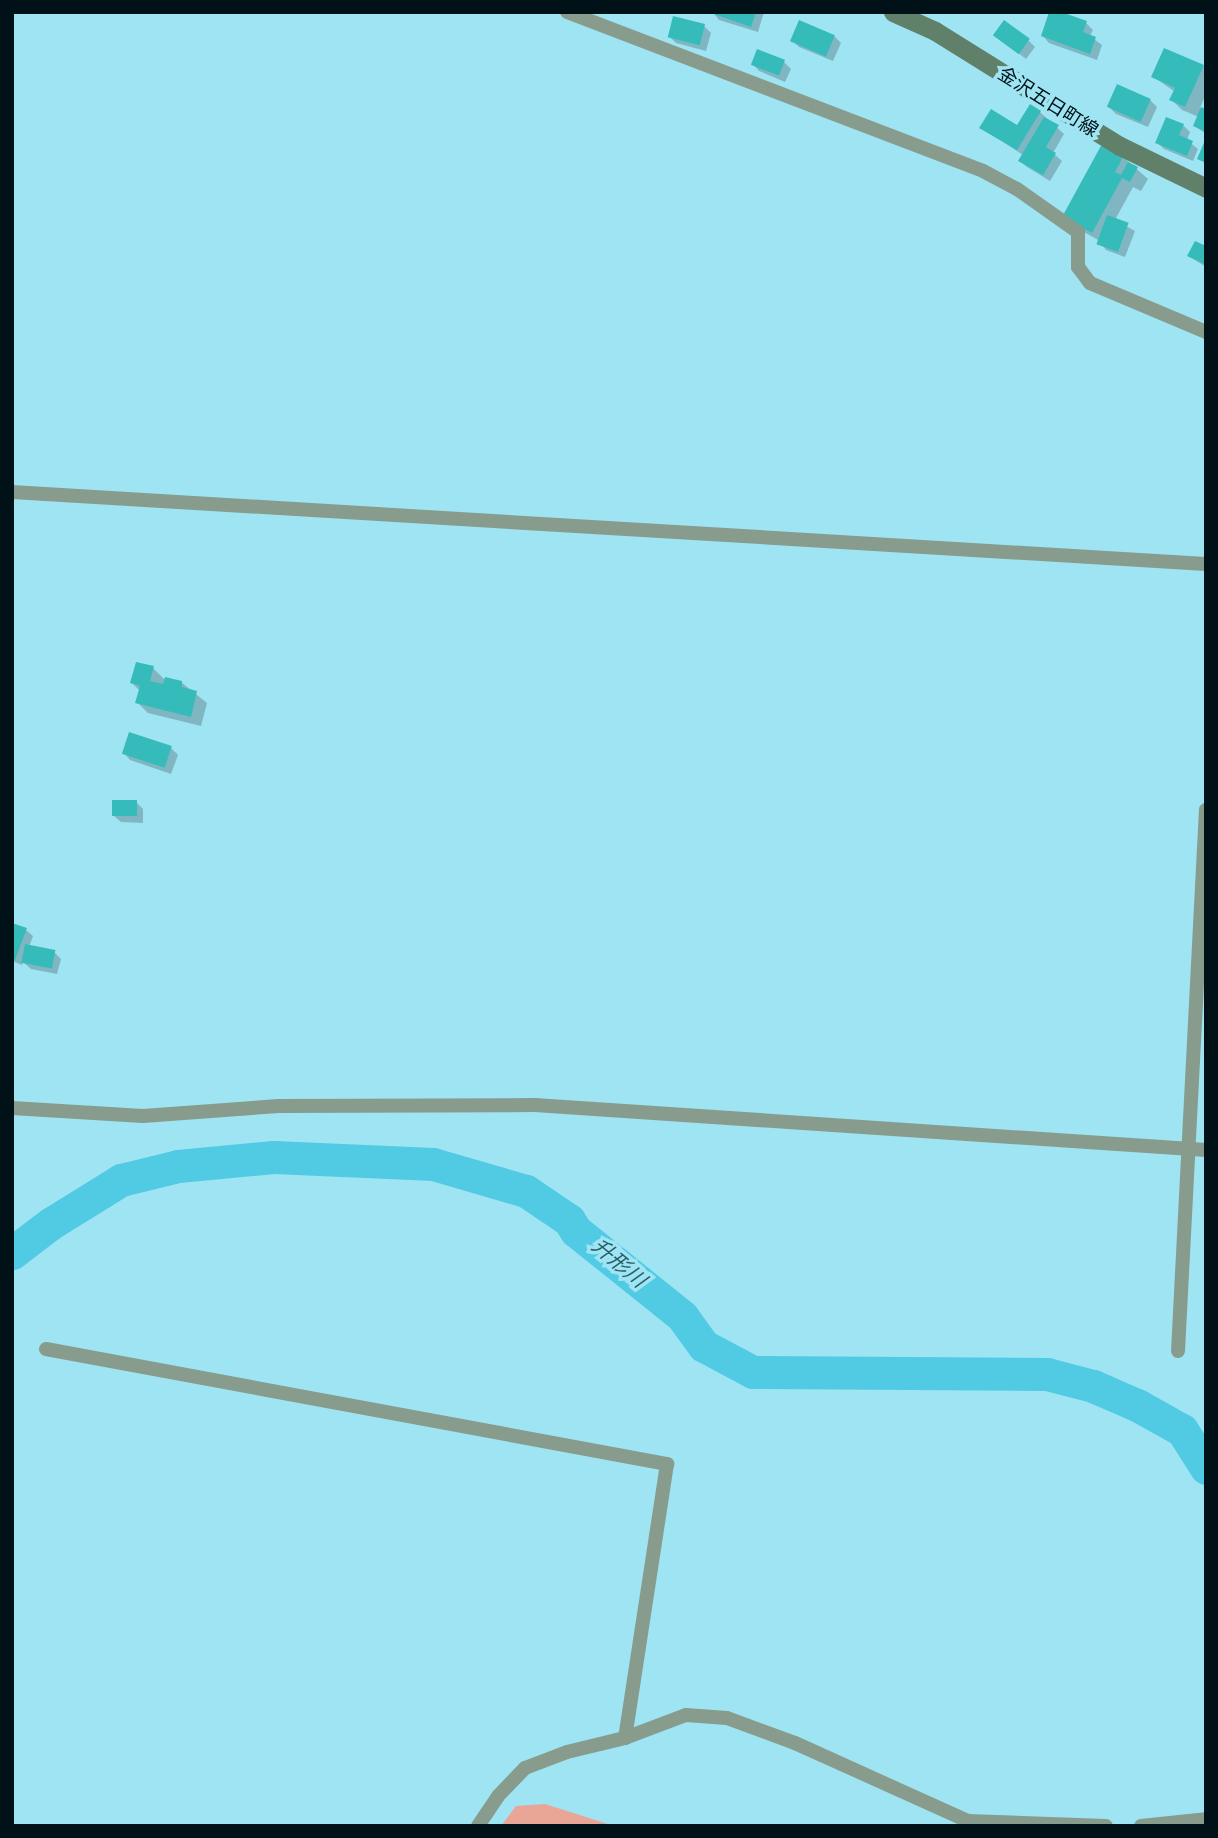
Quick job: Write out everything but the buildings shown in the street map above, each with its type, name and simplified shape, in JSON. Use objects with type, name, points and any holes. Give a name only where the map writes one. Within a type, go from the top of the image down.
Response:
[{"type":"main road","name":"金沢五日町線","points":[[892,12],[935,31],[1120,146],[1206,188]]},
{"type":"street","points":[[567,12],[983,171],[1017,189],[1078,232],[1078,267],[1090,283],[1206,332]]},
{"type":"street","points":[[12,492],[1206,564]]},
{"type":"street","points":[[1178,1351],[1206,810]]},
{"type":"street","points":[[12,1108],[143,1116],[279,1106],[535,1105],[1206,1150]]},
{"type":"street","points":[[46,1349],[667,1464],[625,1738]]},
{"type":"street","points":[[478,1826],[498,1796],[525,1768],[567,1752],[625,1738],[686,1715],[727,1718],[795,1743],[968,1821],[1106,1826]]},
{"type":"street","points":[[1141,1826],[1206,1819]]},
{"type":"shaded area","points":[[545,1804],[614,1826],[501,1826],[516,1806]]},
{"type":"waterway","name":"升形川","points":[[12,1253],[50,1224],[121,1180],[178,1166],[274,1157],[433,1164],[526,1191],[569,1220],[576,1231],[682,1316],[704,1346],[753,1372],[1047,1374],[1093,1386],[1137,1405],[1182,1430],[1206,1468]]}]
